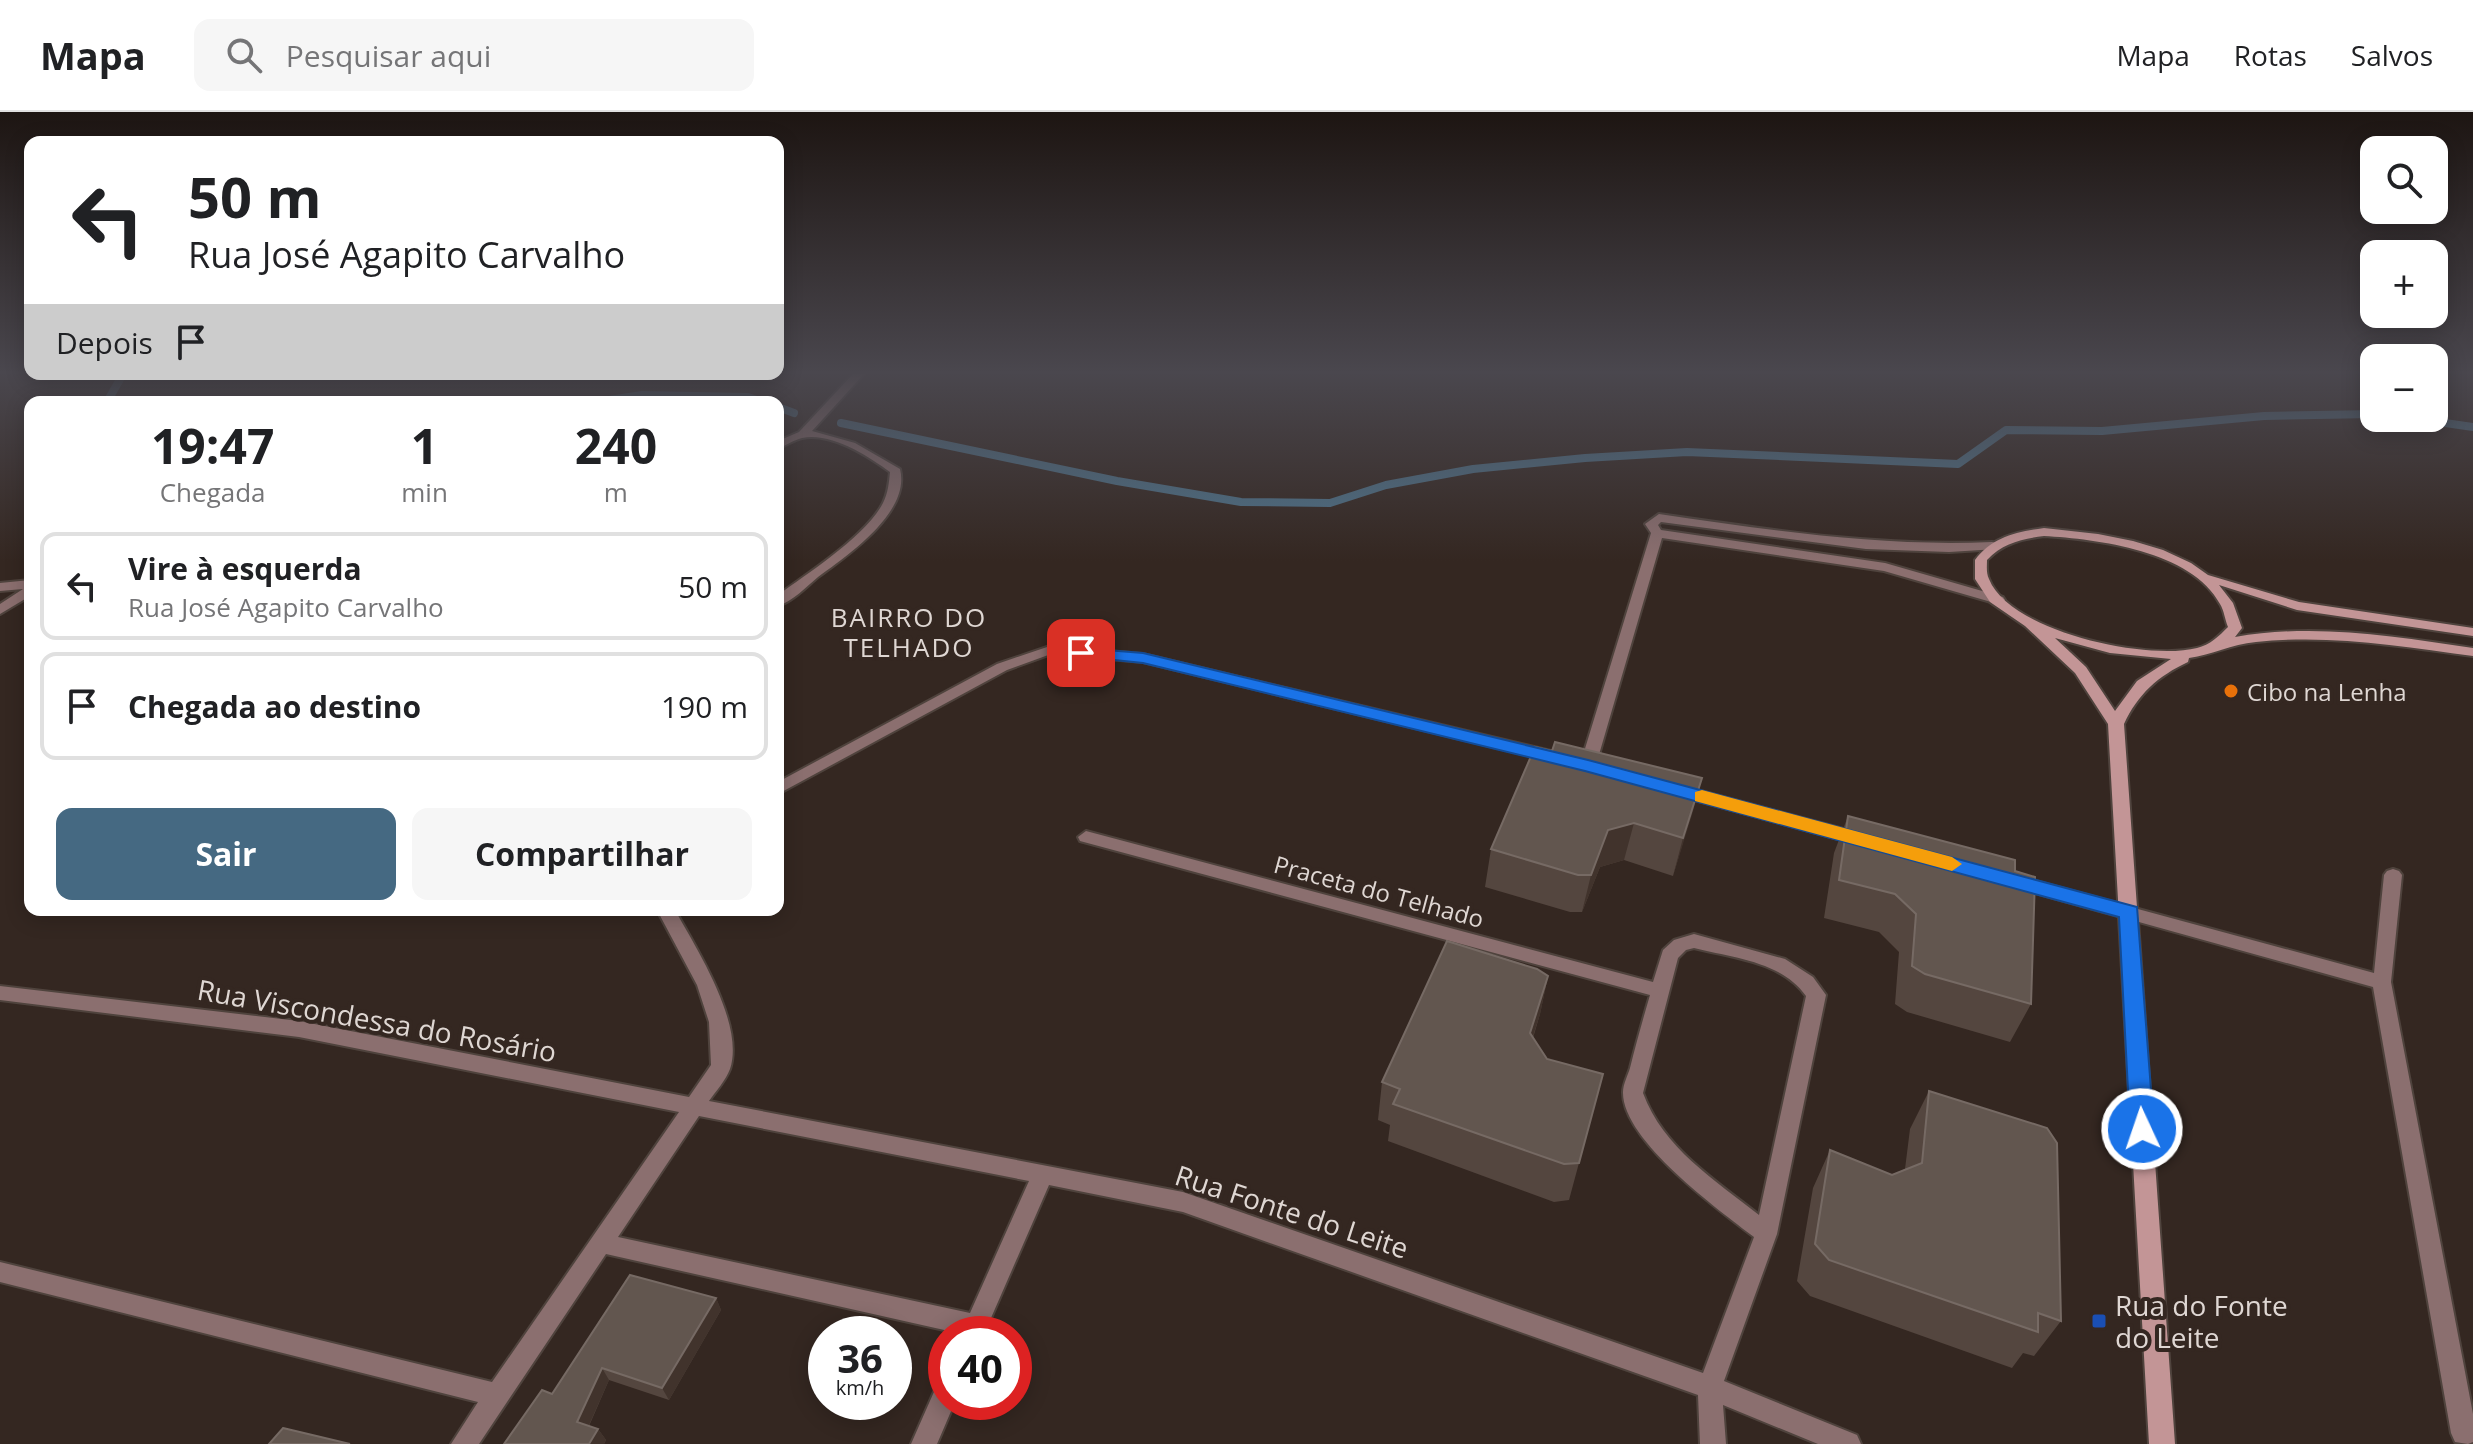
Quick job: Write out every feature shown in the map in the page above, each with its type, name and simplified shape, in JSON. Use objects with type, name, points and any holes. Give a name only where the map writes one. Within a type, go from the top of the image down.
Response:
[{"type":"street","points":[[784,597],[833,559],[886,510],[894,491],[896,471],[878,456],[840,441],[814,436]]},
{"type":"street","points":[[1998,600],[1885,567],[1657,533],[1651,524],[1659,518],[1884,549],[1928,551],[1992,546],[2014,536],[2044,532],[2080,534],[2119,541],[2252,594],[2297,606],[2473,632]]},
{"type":"street","points":[[784,786],[1002,667],[1050,650],[1143,658],[1595,767],[1657,533]]},
{"type":"street","points":[[1992,546],[1981,560],[1982,579],[1998,600],[2028,621],[2081,670],[2116,724],[2160,1442]]},
{"type":"street","points":[[2191,569],[2217,588],[2232,608],[2235,628],[2222,643]]},
{"type":"street","points":[[0,587],[24,585]]},
{"type":"street","points":[[0,610],[24,594]]},
{"type":"street","points":[[2028,621],[2067,639],[2113,651],[2158,656],[2197,653]]},
{"type":"street","points":[[2116,724],[2131,694],[2140,684],[2165,666],[2222,643],[2269,635],[2324,634],[2473,652]]},
{"type":"street","points":[[1662,786],[1873,843]]},
{"type":"street","name":"Praceta do Telhado","points":[[1086,837],[1660,991]]},
{"type":"street","points":[[1994,875],[2382,982]]},
{"type":"street","points":[[2393,875],[2382,982],[2464,1433]]},
{"type":"street","points":[[464,1444],[721,1067],[723,1033],[716,1004],[669,916]]},
{"type":"street","points":[[1713,1444],[1710,1387],[1766,1234],[1816,995],[1808,979],[1791,967],[1694,941],[1680,945],[1670,955],[1633,1093],[1637,1115],[1653,1138],[1766,1234]]},
{"type":"street","name":"Rua Viscondessa do Rosário","points":[[0,993],[299,1029],[696,1105]]},
{"type":"street","name":"Rua Fonte do Leite","points":[[696,1105],[1183,1202],[1710,1387],[1848,1444]]},
{"type":"street","points":[[980,1316],[1043,1173]]},
{"type":"street","points":[[601,1243],[928,1319]]},
{"type":"street","points":[[0,1272],[497,1395]]},
{"type":"street","points":[[924,1444],[935,1420]]},
{"type":"building","points":[[1555,742],[1702,778],[1683,838],[1634,823],[1608,830],[1591,875],[1578,875],[1491,849],[1535,747],[1552,751]]},
{"type":"building","points":[[1848,816],[2015,860],[2015,871],[2035,877],[2031,1004],[1925,974],[1912,966],[1916,914],[1895,894],[1839,880]]},
{"type":"building","points":[[1447,941],[1537,969],[1548,976],[1530,1033],[1547,1059],[1603,1074],[1579,1163],[1564,1164],[1393,1104],[1400,1089],[1382,1082]]},
{"type":"building","points":[[1929,1091],[2047,1128],[2057,1143],[2061,1321],[2038,1313],[2038,1332],[1829,1260],[1815,1244],[1830,1150],[1892,1175],[1922,1163]]},
{"type":"building","points":[[630,1275],[716,1298],[662,1388],[602,1368],[577,1422],[598,1429],[589,1444],[504,1444],[542,1390],[552,1394]]},
{"type":"building","points":[[283,1428],[350,1444],[269,1444]]},
{"type":"waterway","points":[[904,436],[1117,481],[1241,502],[1330,503],[1386,485],[1473,469],[1585,458],[1687,452],[1958,464],[1997,436]]},
{"type":"slow traffic","points":[[1702,796],[1952,864]]},
{"type":"place","name":"Cibo na Lenha","points":[[2231,691]]},
{"type":"place","name":"Rua do Fonte do Leite","points":[[2099,1321]]},
{"type":"district","name":"BAIRRO DO TELHADO","points":[[909,632]]},
{"type":"route","points":[[1081,653],[1143,658],[1588,765],[2129,912],[2142,1129]]}]
